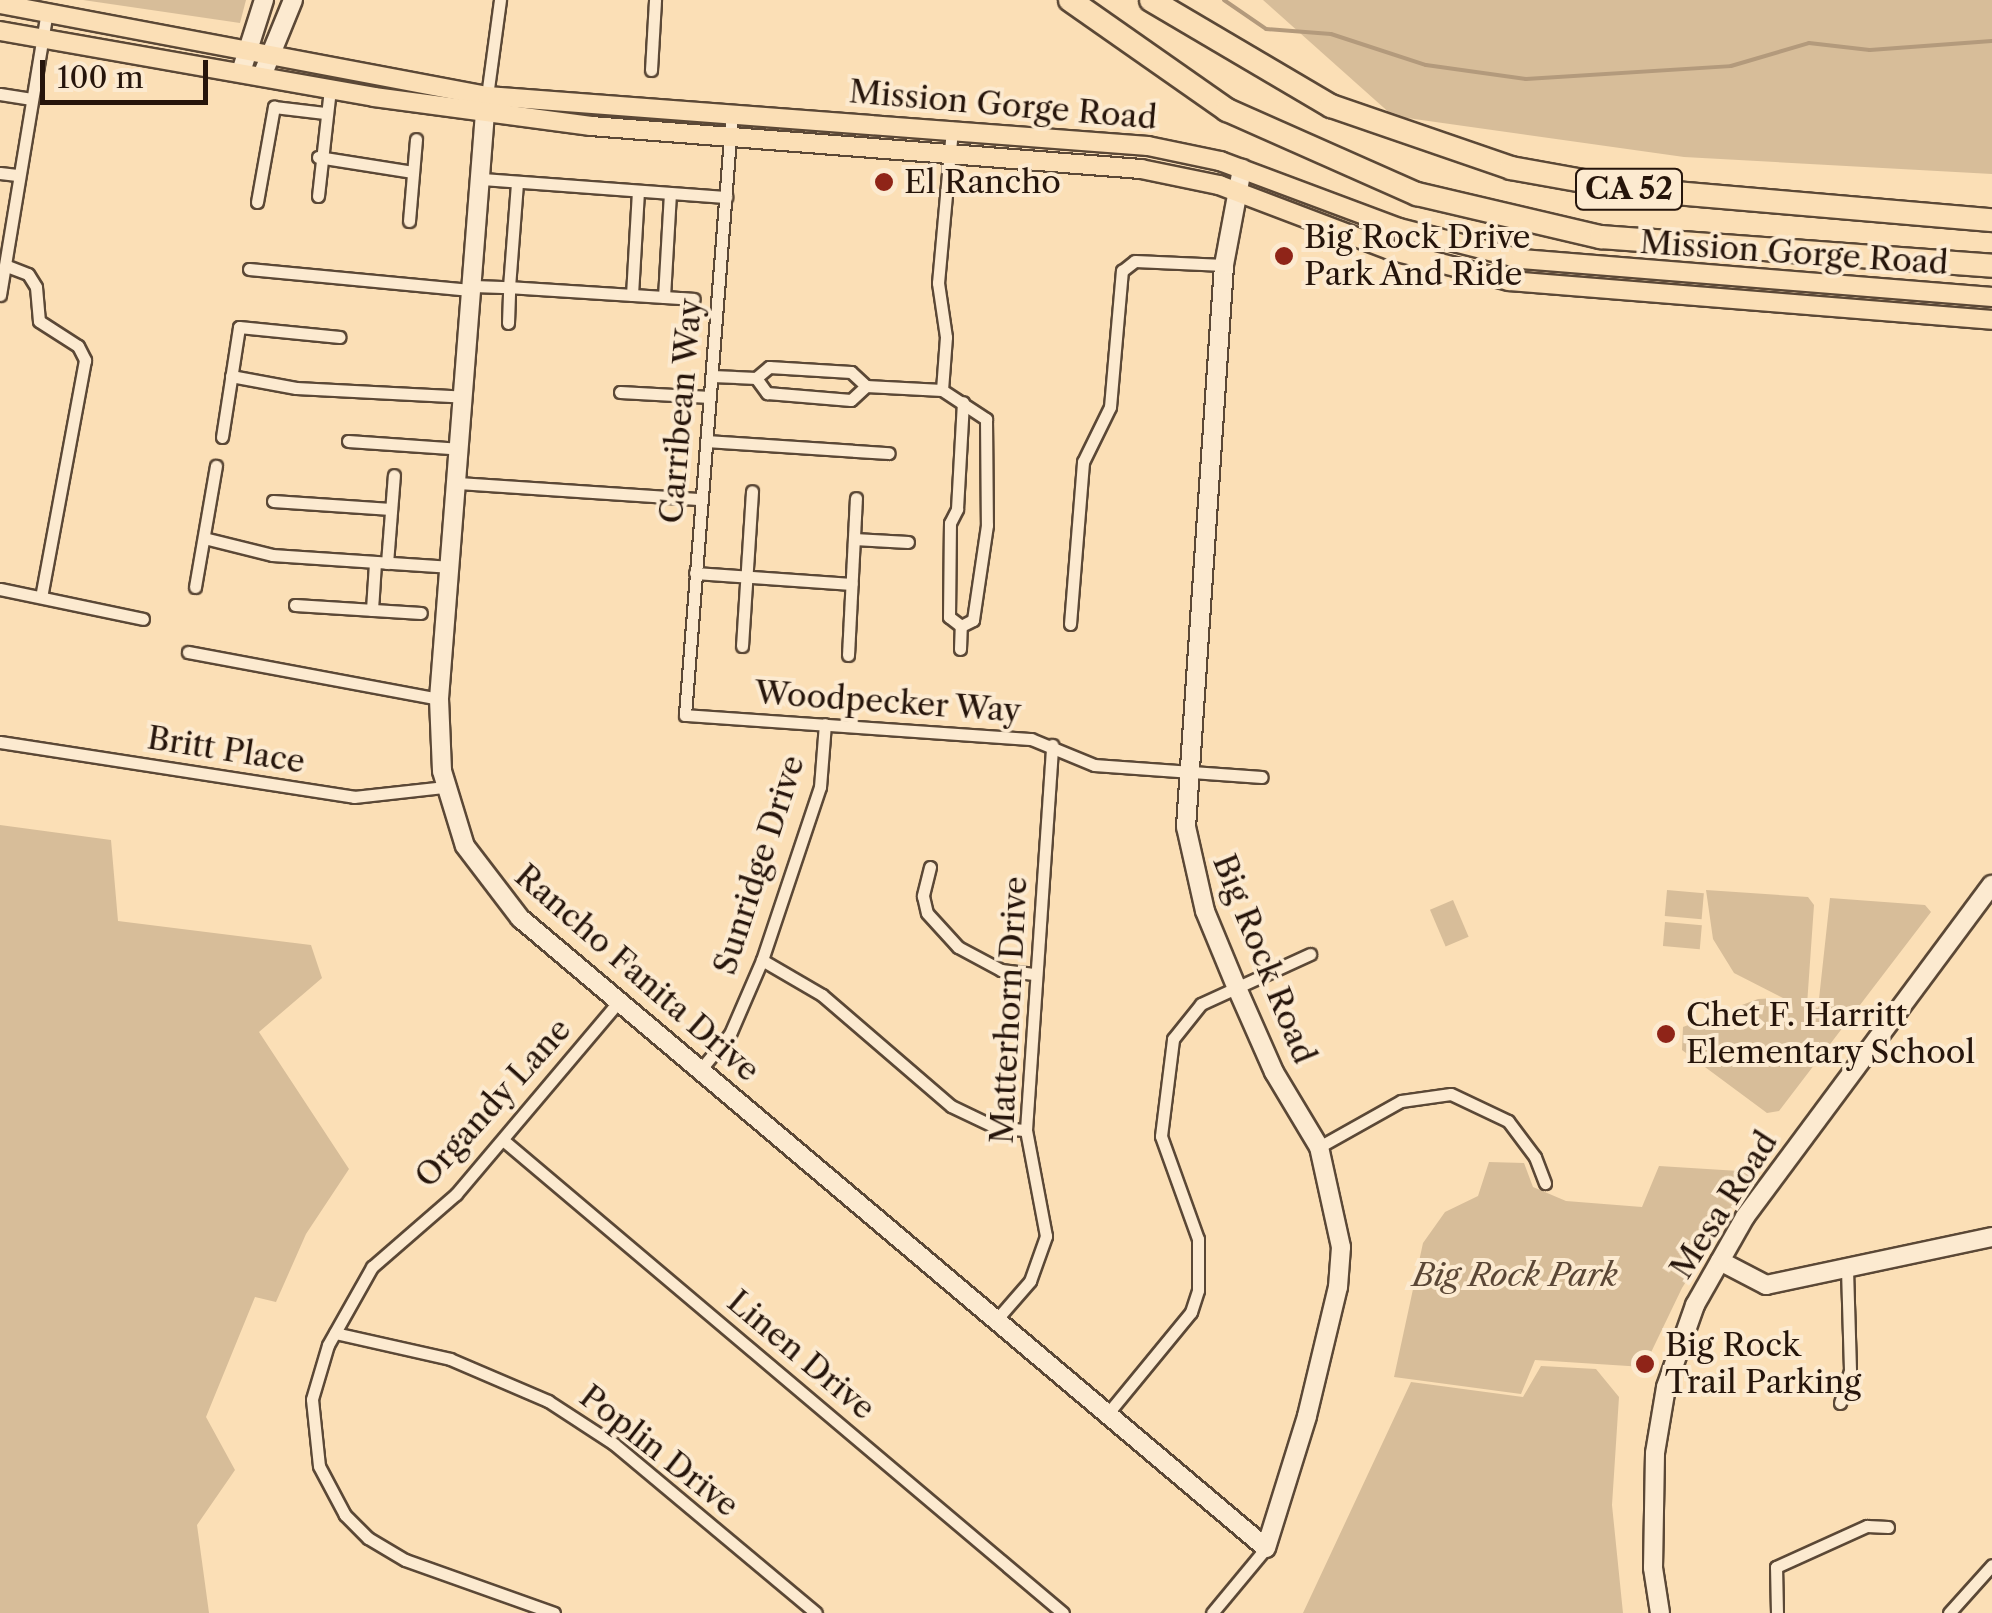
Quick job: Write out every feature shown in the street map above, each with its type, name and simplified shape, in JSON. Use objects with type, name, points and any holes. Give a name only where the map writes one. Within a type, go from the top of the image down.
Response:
[{"type":"highway","name":"CA 52","points":[[1070,0],[1185,86],[1298,146],[1416,194],[1504,220],[1697,247],[1992,266]]},
{"type":"highway","name":"CA 52","points":[[1152,0],[1283,83],[1375,124],[1511,168],[1628,189],[1992,220]]},
{"type":"main road","name":"Mission Gorge Road","points":[[0,4],[246,50],[486,104],[732,112],[1148,146],[1242,168],[1399,228],[1521,259],[1992,297]]},
{"type":"main road","name":"Mission Gorge Road","points":[[0,31],[330,89],[730,135],[1142,169],[1235,191],[1390,250],[1509,281],[1992,320]]},
{"type":"main road","points":[[808,141],[817,130],[859,131],[863,122]]},
{"type":"street","points":[[241,72],[264,0]]},
{"type":"street","points":[[262,76],[293,0]]},
{"type":"street","points":[[486,104],[500,0]]},
{"type":"street","points":[[650,70],[655,0]]},
{"type":"street","points":[[0,294],[47,12]]},
{"type":"street","points":[[318,196],[318,157],[330,89]]},
{"type":"street","points":[[0,94],[32,99]]},
{"type":"street","name":"Rancho Fanita Drive","points":[[486,104],[440,699],[445,787],[465,846],[495,892],[618,1002],[1266,1548]]},
{"type":"street","points":[[257,202],[274,107],[326,113]]},
{"type":"street","name":"Carribean Way","points":[[685,715],[732,112]]},
{"type":"street","points":[[942,390],[946,337],[938,284],[952,128]]},
{"type":"street","points":[[410,220],[416,139]]},
{"type":"street","points":[[318,157],[413,172]]},
{"type":"street","name":"Big Rock Road","points":[[1212,1613],[1266,1548],[1338,1287],[1338,1214],[1319,1147],[1274,1072],[1236,986],[1190,858],[1188,772],[1224,264],[1242,168]]},
{"type":"street","points":[[0,173],[17,176]]},
{"type":"street","points":[[481,179],[726,197]]},
{"type":"street","points":[[508,323],[517,182]]},
{"type":"street","points":[[632,295],[638,190]]},
{"type":"street","points":[[664,297],[670,193]]},
{"type":"street","points":[[1070,624],[1082,462],[1110,408],[1122,271],[1135,261],[1224,264]]},
{"type":"street","points":[[7,266],[28,274],[36,287],[39,322],[78,346],[85,360],[41,597]]},
{"type":"street","points":[[249,268],[473,288],[694,299]]},
{"type":"street","points":[[222,438],[239,327],[340,337]]},
{"type":"street","points":[[712,376],[756,378],[769,367],[851,372],[866,386],[942,390],[986,418],[987,525],[981,539],[973,620],[960,626]]},
{"type":"street","points":[[231,376],[296,388],[465,397]]},
{"type":"street","points":[[756,378],[766,393],[851,400],[866,386]]},
{"type":"street","points":[[620,392],[710,397]]},
{"type":"street","points":[[960,626],[949,617],[967,405]]},
{"type":"street","points":[[348,441],[461,449]]},
{"type":"street","points":[[706,442],[889,453]]},
{"type":"street","points":[[195,587],[216,466]]},
{"type":"street","points":[[372,610],[394,475]]},
{"type":"street","points":[[458,483],[701,499]]},
{"type":"street","points":[[742,646],[752,491]]},
{"type":"street","points":[[848,654],[856,498]]},
{"type":"street","points":[[274,501],[391,509]]},
{"type":"street","points":[[204,538],[272,555],[452,567]]},
{"type":"street","points":[[854,538],[908,542]]},
{"type":"street","points":[[953,539],[981,539]]},
{"type":"street","points":[[695,573],[852,584]]},
{"type":"street","points":[[0,589],[143,619]]},
{"type":"street","points":[[295,605],[422,613]]},
{"type":"street","points":[[960,626],[960,648]]},
{"type":"street","points":[[188,652],[440,699]]},
{"type":"street","name":"Woodpecker Way","points":[[685,715],[1052,745],[1094,764],[1262,777]]},
{"type":"street","name":"Sunridge Drive","points":[[700,1069],[730,1034],[762,960],[820,786],[825,724]]},
{"type":"street","name":"Britt Place","points":[[0,742],[354,797],[445,787]]},
{"type":"street","name":"Matterhorn Drive","points":[[996,1320],[1030,1281],[1044,1254],[1045,1218],[1026,1130],[1052,745]]},
{"type":"street","points":[[930,867],[923,896],[927,913],[958,947],[1001,970],[1036,974]]},
{"type":"street","name":"Mesa Road","points":[[1660,1613],[1652,1513],[1658,1425],[1674,1358],[1745,1217],[1992,885]]},
{"type":"street","points":[[1109,1412],[1195,1301],[1198,1239],[1162,1136],[1168,1049],[1193,1011],[1236,986],[1310,954]]},
{"type":"street","points":[[762,960],[822,995],[951,1106],[995,1127],[1026,1130]]},
{"type":"street","name":"Organdy Lane","points":[[554,1613],[405,1560],[345,1515],[319,1466],[312,1428],[318,1372],[372,1266],[456,1194],[618,1002]]},
{"type":"street","points":[[1319,1147],[1401,1100],[1451,1094],[1508,1121],[1535,1157],[1545,1183]]},
{"type":"street","name":"Linen Drive","points":[[503,1140],[1063,1613]]},
{"type":"street","points":[[1720,1261],[1766,1285],[1992,1237]]},
{"type":"street","points":[[1840,1403],[1850,1370],[1846,1271]]},
{"type":"street","name":"Poplin Drive","points":[[335,1333],[450,1359],[548,1401],[614,1444],[816,1613]]},
{"type":"street","points":[[1776,1613],[1776,1567],[1867,1526],[1888,1527]]},
{"type":"street","points":[[1949,1613],[1992,1565]]},
{"type":"green space","points":[[83,0],[246,0],[240,23]]},
{"type":"green space","points":[[1263,0],[1992,0],[1992,174],[1684,157],[1393,116]]},
{"type":"green space","points":[[0,825],[111,840],[118,921],[311,945],[322,978],[259,1032],[349,1169],[306,1234],[276,1302],[255,1297],[206,1417],[235,1470],[197,1525],[209,1613],[0,1613]]},
{"type":"green space","points":[[1667,890],[1704,893],[1702,919],[1665,916]]},
{"type":"green space","points":[[1706,890],[1808,897],[1814,905],[1807,1005],[1818,1008],[1830,898],[1925,905],[1931,912],[1779,1111],[1767,1113],[1682,1050],[1683,1027],[1758,999],[1783,998],[1734,973],[1713,939]]},
{"type":"green space","points":[[1453,900],[1469,937],[1446,947],[1430,910]]},
{"type":"green space","points":[[1665,922],[1702,925],[1700,949],[1663,946]]},
{"type":"green space","name":"Big Rock Park","points":[[1489,1162],[1524,1163],[1533,1187],[1566,1201],[1642,1207],[1659,1166],[1755,1172],[1682,1288],[1644,1367],[1535,1360],[1521,1394],[1394,1377],[1423,1243],[1445,1212],[1478,1196]]},
{"type":"green space","points":[[1541,1366],[1596,1369],[1619,1397],[1612,1505],[1623,1613],[1303,1613],[1411,1382],[1523,1397]]},
{"type":"waterway","points":[[1224,0],[1266,29],[1331,34],[1426,65],[1526,79],[1731,66],[1809,43],[1870,50],[1992,41]]},
{"type":"place","name":"El Rancho","points":[[884,182]]},
{"type":"place","name":"Big Rock Drive Park And Ride","points":[[1284,256]]},
{"type":"place","name":"Chet F. Harritt Elementary School","points":[[1666,1034]]},
{"type":"place","name":"Big Rock Trail Parking","points":[[1645,1364]]}]
